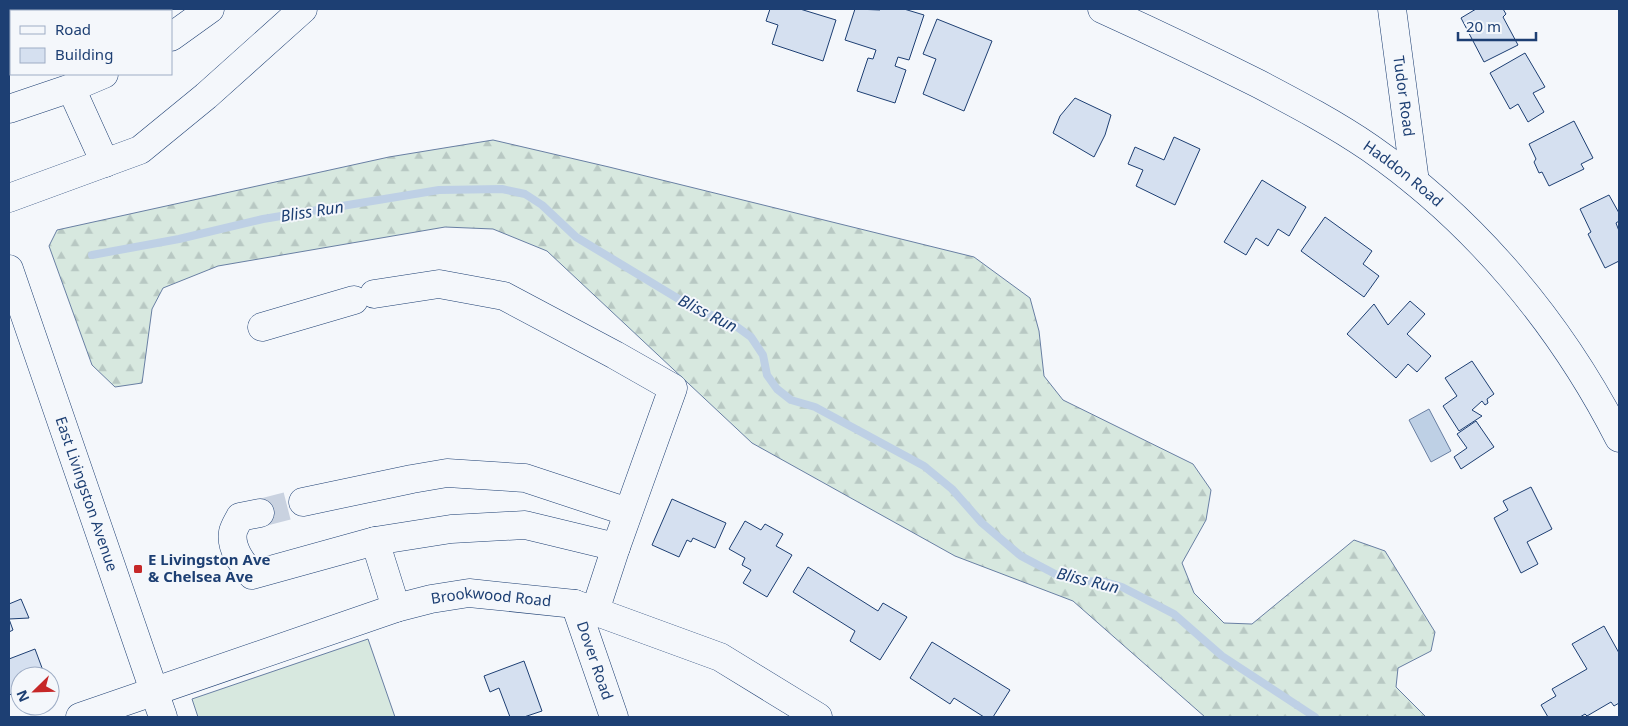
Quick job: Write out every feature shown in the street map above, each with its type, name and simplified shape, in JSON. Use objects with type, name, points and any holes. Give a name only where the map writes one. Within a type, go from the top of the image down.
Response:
[{"type":"street","points":[[172,36],[210,9]]},
{"type":"street","points":[[9,198],[140,150],[206,96],[303,9]]},
{"type":"street","name":"Haddon Road","points":[[1102,9],[1190,49],[1305,108],[1370,148],[1415,182],[1472,233],[1517,284],[1564,345],[1605,410],[1619,438]]},
{"type":"street","name":"Tudor Road","points":[[1392,9],[1415,182]]},
{"type":"street","points":[[9,109],[71,88],[102,75]]},
{"type":"street","points":[[71,88],[105,163]]},
{"type":"street","name":"East Livingston Avenue","points":[[9,269],[163,717]]},
{"type":"street","points":[[262,327],[364,297],[439,284],[504,296],[673,388],[616,547],[585,607]]},
{"type":"street","points":[[303,502],[412,478],[447,473],[525,478],[628,512]]},
{"type":"street","points":[[260,513],[240,517],[233,532],[234,548],[243,564],[252,574],[375,541],[451,529],[525,525],[616,547]]},
{"type":"street","points":[[375,541],[396,608]]},
{"type":"street","name":"Brookwood Road","points":[[80,717],[396,608],[469,593],[585,607],[720,657],[818,717]]},
{"type":"street","name":"Dover Road","points":[[585,607],[614,717]]},
{"type":"green space","points":[[493,140],[974,257],[1030,298],[1039,331],[1044,376],[1063,400],[1193,464],[1211,490],[1206,520],[1182,563],[1194,593],[1224,623],[1252,624],[1354,540],[1385,551],[1435,632],[1431,651],[1398,668],[1396,687],[1426,717],[1205,717],[1073,601],[955,556],[752,443],[547,251],[493,229],[445,227],[218,266],[163,288],[152,309],[142,383],[115,387],[92,365],[49,246],[57,230],[389,157]]},
{"type":"green space","points":[[368,639],[395,717],[198,717],[192,699]]},
{"type":"water","points":[[1429,409],[1451,451],[1431,462],[1409,420]]},
{"type":"building","points":[[770,9],[800,9],[836,20],[823,61],[772,44],[778,25],[766,21]]},
{"type":"building","points":[[855,9],[904,9],[924,15],[909,60],[898,57],[895,66],[906,70],[895,103],[857,91],[868,58],[873,59],[876,50],[845,40]]},
{"type":"building","points":[[1476,9],[1503,9],[1506,14],[1503,17],[1518,45],[1484,62],[1461,18]]},
{"type":"building","points":[[937,19],[992,41],[964,111],[923,94],[936,59],[923,54]]},
{"type":"building","points":[[1525,53],[1545,87],[1533,93],[1544,112],[1528,122],[1518,104],[1510,109],[1490,73]]},
{"type":"building","points":[[1075,98],[1111,115],[1105,135],[1094,157],[1053,133],[1060,116]]},
{"type":"building","points":[[1574,121],[1593,158],[1581,164],[1584,169],[1549,186],[1542,172],[1539,173],[1534,162],[1536,159],[1529,144]]},
{"type":"building","points":[[1174,137],[1200,149],[1175,205],[1136,186],[1143,170],[1128,164],[1135,147],[1164,160]]},
{"type":"building","points":[[1262,180],[1306,207],[1289,236],[1278,229],[1268,246],[1256,238],[1246,255],[1224,242]]},
{"type":"building","points":[[1609,195],[1619,213],[1619,221],[1616,223],[1619,231],[1619,261],[1605,268],[1588,234],[1591,232],[1580,209]]},
{"type":"building","points":[[1325,217],[1372,251],[1363,264],[1379,276],[1364,297],[1301,251]]},
{"type":"building","points":[[1410,301],[1425,314],[1407,334],[1431,356],[1417,372],[1408,364],[1396,378],[1347,334],[1374,304],[1388,325]]},
{"type":"building","points":[[1472,361],[1494,394],[1487,399],[1488,403],[1485,405],[1482,401],[1472,410],[1482,416],[1459,431],[1443,406],[1457,396],[1445,378]]},
{"type":"building","points":[[1476,421],[1494,447],[1461,469],[1454,457],[1467,448],[1457,434]]},
{"type":"building","points":[[1531,487],[1552,529],[1527,542],[1538,564],[1521,573],[1494,518],[1508,510],[1503,501]]},
{"type":"building","points":[[672,499],[726,523],[715,548],[693,538],[691,542],[687,540],[679,557],[652,545]]},
{"type":"building","points":[[745,521],[761,530],[765,524],[783,534],[776,546],[792,555],[767,597],[743,583],[751,570],[742,565],[745,558],[729,549]]},
{"type":"building","points":[[808,567],[878,611],[883,603],[907,617],[880,660],[850,641],[855,631],[793,592]]},
{"type":"building","points":[[21,599],[29,618],[9,619],[9,604]]},
{"type":"building","points":[[9,619],[13,630],[9,632]]},
{"type":"building","points":[[1604,626],[1619,653],[1619,703],[1614,706],[1611,702],[1587,716],[1585,714],[1580,717],[1548,717],[1541,705],[1556,696],[1552,689],[1587,669],[1572,644]]},
{"type":"building","points":[[932,642],[1010,690],[993,717],[984,717],[954,698],[950,704],[910,678]]},
{"type":"building","points":[[35,649],[41,666],[10,666],[9,695],[9,659]]},
{"type":"building","points":[[524,661],[542,711],[524,717],[510,717],[499,688],[490,692],[484,676]]},
{"type":"waterway","name":"Bliss Run","points":[[92,255],[179,239],[263,219],[439,190],[502,189],[525,194],[542,205],[576,237],[692,307],[733,324],[751,337],[763,355],[767,375],[777,389],[791,400],[815,407],[924,466],[952,489],[982,523],[1021,556],[1057,575],[1084,581],[1105,582],[1122,587],[1174,614],[1222,656],[1315,717]]},
{"type":"tunnel","points":[[260,513],[303,502]]},
{"type":"place","name":"E Livingston Ave & Chelsea Ave","points":[[138,569]]}]
